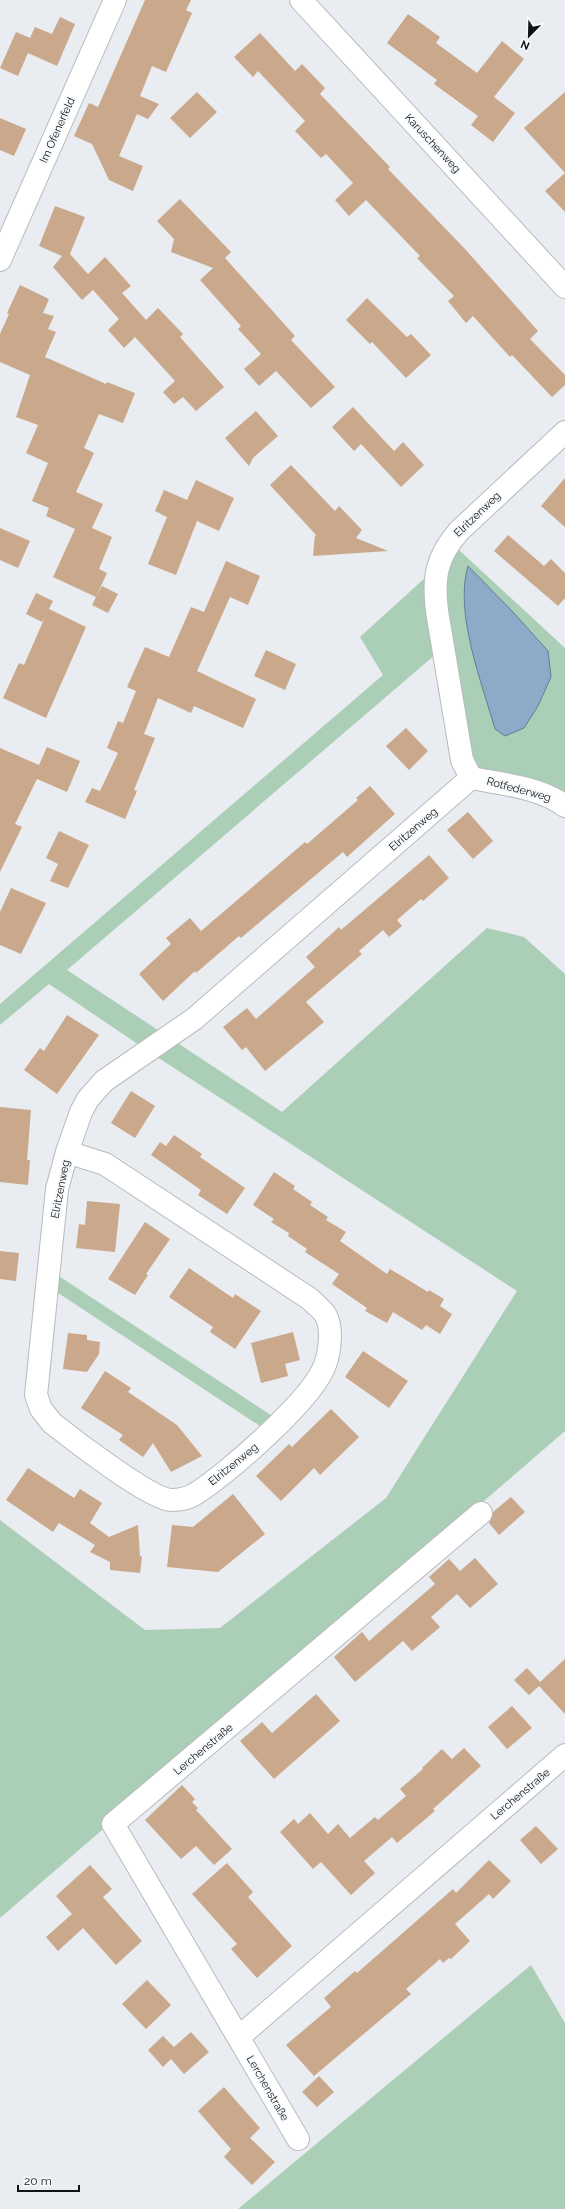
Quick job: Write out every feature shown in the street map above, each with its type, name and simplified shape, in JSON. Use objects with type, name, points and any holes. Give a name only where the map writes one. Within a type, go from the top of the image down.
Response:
[{"type":"street","name":"Im Ofenerfeld","points":[[0,260],[116,0]]},
{"type":"street","name":"Karuschenweg","points":[[301,0],[565,287]]},
{"type":"street","name":"Elritzenweg","points":[[67,1152],[105,1164],[158,1197],[310,1299],[325,1315],[329,1330],[329,1340],[325,1365],[317,1379],[263,1439],[194,1495],[171,1500],[162,1498],[151,1492],[65,1434],[52,1423],[41,1409],[36,1394],[57,1189],[67,1152],[80,1112],[88,1099],[104,1081],[194,1019],[471,778],[462,760],[437,611],[435,594],[437,568],[447,544],[459,531],[565,432]]},
{"type":"street","name":"Rotfederweg","points":[[471,778],[542,794],[556,799],[565,806]]},
{"type":"street","name":"Lerchenstraße","points":[[298,2139],[113,1824],[481,1513]]},
{"type":"street","name":"Lerchenstraße","points":[[239,2037],[565,1755]]},
{"type":"green space","points":[[459,550],[565,648],[565,796],[480,770],[469,755],[442,614],[449,559]]},
{"type":"green space","points":[[437,567],[443,648],[67,970],[282,1112],[487,928],[524,937],[565,974],[565,1431],[0,1918],[0,1520],[145,1630],[220,1628],[386,1498],[517,1291],[148,1051],[49,984],[0,1025],[0,1004],[383,675],[360,637]]},
{"type":"green space","points":[[48,1269],[280,1421],[269,1432],[46,1285]]},
{"type":"green space","points":[[531,1965],[565,2023],[565,2209],[238,2209]]},
{"type":"water","points":[[468,566],[513,612],[548,651],[551,677],[538,706],[524,728],[505,736],[495,729],[471,648],[464,605]]},
{"type":"building","points":[[145,0],[191,0],[186,10],[192,13],[166,72],[152,66],[140,96],[159,104],[148,119],[137,114],[119,156],[143,166],[133,191],[109,180],[92,144],[74,136],[89,103],[98,107]]},
{"type":"building","points":[[408,14],[440,37],[436,43],[477,73],[502,41],[524,59],[494,97],[515,113],[493,142],[471,125],[478,116],[434,84],[437,80],[387,43]]},
{"type":"building","points":[[60,17],[75,24],[57,66],[28,53],[18,76],[0,68],[16,32],[30,38],[35,27],[52,34]]},
{"type":"building","points":[[260,33],[295,71],[302,64],[325,88],[320,94],[390,167],[388,169],[465,249],[538,331],[530,339],[565,375],[565,385],[552,397],[512,355],[510,357],[473,316],[466,323],[448,301],[454,296],[417,258],[420,256],[366,200],[349,216],[335,200],[353,183],[326,154],[321,158],[295,131],[305,121],[258,71],[253,77],[234,57]]},
{"type":"building","points":[[197,92],[217,112],[190,138],[170,118]]},
{"type":"building","points":[[565,92],[565,173],[524,128]]},
{"type":"building","points":[[0,118],[26,129],[14,156],[0,150]]},
{"type":"building","points":[[565,173],[565,212],[545,191]]},
{"type":"building","points":[[180,199],[231,252],[225,258],[295,336],[291,340],[335,387],[311,408],[276,371],[259,386],[244,369],[261,354],[238,329],[241,326],[200,280],[213,268],[171,252],[174,239],[157,221]]},
{"type":"building","points":[[55,206],[85,217],[70,254],[88,274],[105,257],[131,286],[122,293],[146,320],[158,308],[183,334],[180,337],[224,387],[196,411],[183,397],[174,404],[163,392],[175,381],[135,337],[124,348],[108,330],[119,319],[93,290],[82,300],[53,267],[62,256],[39,246]]},
{"type":"building","points":[[20,285],[49,299],[43,313],[54,316],[48,329],[56,332],[45,357],[106,384],[107,382],[135,393],[123,423],[99,414],[84,448],[94,453],[76,492],[103,504],[92,528],[112,537],[99,569],[107,573],[96,597],[53,577],[75,529],[46,516],[49,508],[32,501],[48,463],[26,453],[38,425],[16,417],[30,375],[0,362],[0,334],[9,314],[7,313]]},
{"type":"building","points":[[367,298],[407,337],[411,334],[431,355],[406,378],[372,342],[370,344],[346,320]]},
{"type":"building","points":[[353,407],[394,451],[403,442],[424,465],[401,487],[361,444],[354,451],[332,427]]},
{"type":"building","points":[[256,411],[278,436],[253,458],[249,466],[225,438]]},
{"type":"building","points":[[291,465],[335,511],[339,506],[362,530],[356,538],[388,551],[313,556],[315,535],[317,536],[270,485]]},
{"type":"building","points":[[565,478],[565,527],[541,506]]},
{"type":"building","points":[[196,480],[234,498],[219,531],[197,521],[176,575],[148,564],[167,517],[155,511],[164,490],[187,500]]},
{"type":"building","points":[[0,528],[30,541],[18,568],[0,560]]},
{"type":"building","points":[[508,535],[544,566],[551,559],[565,573],[565,598],[558,606],[494,551]]},
{"type":"building","points":[[226,561],[260,576],[248,605],[230,597],[197,671],[256,699],[243,728],[194,706],[191,713],[158,698],[144,734],[155,738],[134,790],[137,791],[125,819],[85,802],[92,788],[100,791],[118,753],[107,748],[118,721],[123,723],[136,691],[127,687],[145,647],[169,657],[191,607],[204,612]]},
{"type":"building","points":[[102,586],[118,594],[108,613],[92,605]]},
{"type":"building","points":[[36,593],[53,601],[49,609],[86,627],[46,718],[3,698],[19,663],[24,665],[45,617],[42,622],[26,614]]},
{"type":"building","points":[[266,650],[296,664],[285,690],[254,676]]},
{"type":"building","points":[[406,728],[428,751],[409,770],[386,746]]},
{"type":"building","points":[[47,747],[80,761],[67,792],[37,779],[15,824],[22,827],[0,872],[0,748],[39,765]]},
{"type":"building","points":[[370,786],[395,814],[347,857],[343,852],[241,938],[239,936],[196,973],[195,971],[163,1001],[139,974],[171,944],[166,938],[190,918],[201,931],[305,842],[307,844],[358,800],[356,798]]},
{"type":"building","points":[[468,812],[493,841],[473,859],[447,830]]},
{"type":"building","points":[[59,831],[89,845],[68,888],[50,881],[58,864],[46,858]]},
{"type":"building","points":[[429,855],[449,878],[423,901],[421,899],[397,920],[402,926],[389,937],[383,930],[359,951],[362,954],[306,1002],[324,1022],[265,1071],[246,1047],[242,1050],[223,1027],[247,1008],[256,1019],[315,967],[306,957],[339,927],[341,930]]},
{"type":"building","points":[[11,888],[46,903],[21,954],[0,945],[0,912]]},
{"type":"building","points":[[67,1015],[99,1035],[57,1094],[24,1070],[40,1048],[44,1051]]},
{"type":"building","points":[[131,1091],[155,1106],[135,1138],[111,1123]]},
{"type":"building","points":[[0,1107],[31,1110],[27,1160],[30,1160],[28,1185],[0,1182]]},
{"type":"building","points":[[174,1135],[202,1154],[200,1157],[245,1188],[227,1214],[198,1195],[201,1190],[151,1155],[160,1142],[166,1146]]},
{"type":"building","points":[[274,1172],[295,1186],[293,1189],[312,1202],[310,1205],[328,1217],[326,1220],[346,1232],[340,1241],[387,1274],[390,1269],[428,1292],[429,1290],[444,1299],[440,1306],[452,1314],[440,1334],[426,1325],[422,1330],[393,1312],[387,1323],[365,1311],[367,1308],[332,1284],[339,1274],[305,1252],[307,1249],[288,1236],[289,1233],[271,1222],[274,1219],[253,1205]]},
{"type":"building","points":[[87,1201],[120,1204],[115,1252],[76,1248],[79,1224],[85,1225]]},
{"type":"building","points":[[145,1222],[170,1239],[146,1274],[148,1275],[135,1295],[108,1279]]},
{"type":"building","points":[[0,1251],[19,1253],[16,1281],[0,1279]]},
{"type":"building","points":[[189,1268],[233,1298],[235,1294],[261,1311],[235,1349],[210,1332],[213,1327],[169,1297]]},
{"type":"building","points":[[293,1332],[300,1360],[285,1364],[288,1376],[261,1383],[251,1343]]},
{"type":"building","points":[[68,1333],[87,1335],[87,1340],[100,1342],[99,1354],[87,1372],[63,1369]]},
{"type":"building","points":[[363,1351],[408,1381],[389,1408],[345,1377]]},
{"type":"building","points":[[105,1371],[131,1388],[128,1392],[177,1425],[202,1456],[171,1472],[153,1443],[143,1457],[119,1440],[123,1435],[81,1408]]},
{"type":"building","points":[[331,1409],[359,1437],[320,1475],[314,1468],[281,1501],[256,1476],[289,1444],[292,1447]]},
{"type":"building","points":[[28,1468],[74,1498],[80,1489],[102,1503],[90,1523],[109,1537],[138,1525],[140,1556],[142,1557],[140,1573],[110,1570],[110,1562],[90,1552],[95,1545],[59,1523],[53,1532],[6,1500]]},
{"type":"building","points":[[233,1494],[265,1534],[218,1572],[167,1567],[172,1525],[193,1527]]},
{"type":"building","points":[[511,1497],[525,1512],[499,1535],[489,1523],[493,1512]]},
{"type":"building","points":[[475,1558],[498,1584],[470,1608],[457,1594],[431,1617],[440,1627],[412,1651],[403,1641],[355,1682],[334,1657],[362,1632],[369,1641],[435,1584],[429,1577],[449,1559],[460,1571]]},
{"type":"building","points":[[565,1659],[565,1714],[539,1686],[529,1695],[514,1680],[527,1668],[540,1682]]},
{"type":"building","points":[[316,1694],[340,1721],[274,1779],[240,1741],[262,1722],[272,1733]]},
{"type":"building","points":[[512,1706],[532,1728],[507,1749],[488,1727]]},
{"type":"building","points":[[464,1748],[481,1766],[433,1809],[435,1811],[397,1843],[392,1837],[364,1861],[375,1873],[351,1895],[321,1862],[313,1869],[280,1832],[294,1819],[298,1824],[310,1813],[328,1834],[338,1824],[350,1838],[375,1817],[378,1820],[406,1796],[400,1789],[423,1769],[422,1768],[442,1749],[452,1759]]},
{"type":"building","points":[[182,1785],[195,1799],[192,1802],[198,1808],[196,1810],[232,1849],[214,1865],[196,1846],[181,1859],[145,1820]]},
{"type":"building","points":[[536,1826],[558,1849],[541,1864],[520,1840]]},
{"type":"building","points":[[489,1860],[511,1881],[493,1899],[489,1894],[455,1924],[470,1941],[451,1959],[449,1958],[443,1963],[440,1959],[406,1989],[411,1994],[314,2076],[286,2045],[331,2007],[324,1998],[355,1971],[357,1973],[453,1889],[456,1893]]},
{"type":"building","points":[[227,1863],[253,1892],[248,1897],[292,1946],[257,1978],[231,1949],[237,1944],[192,1894]]},
{"type":"building","points":[[90,1865],[112,1889],[103,1897],[142,1941],[116,1965],[83,1928],[58,1951],[46,1937],[72,1914],[56,1896]]},
{"type":"building","points":[[147,1980],[171,2005],[146,2029],[122,2004]]},
{"type":"building","points":[[191,2032],[209,2052],[184,2074],[171,2059],[163,2067],[148,2050],[163,2036],[174,2047]]},
{"type":"building","points":[[319,2076],[334,2092],[317,2107],[302,2092]]},
{"type":"building","points":[[224,2087],[260,2128],[250,2138],[275,2162],[252,2185],[224,2157],[231,2149],[198,2111]]}]
